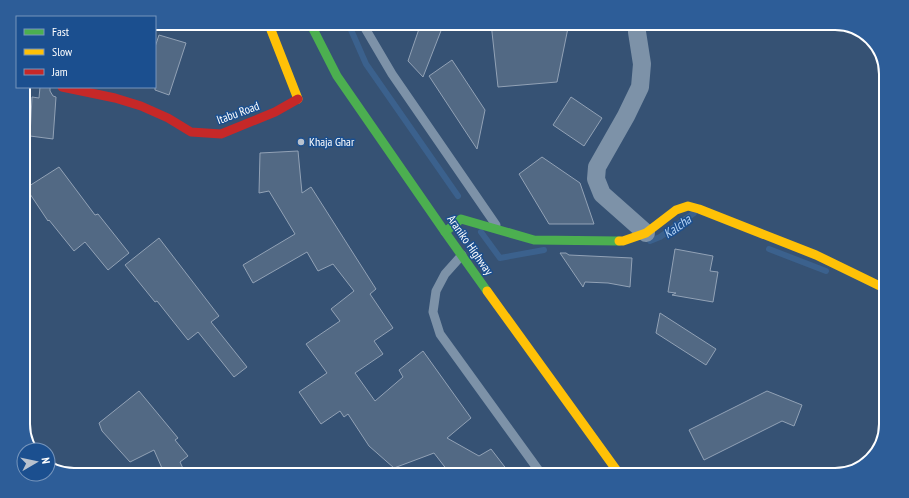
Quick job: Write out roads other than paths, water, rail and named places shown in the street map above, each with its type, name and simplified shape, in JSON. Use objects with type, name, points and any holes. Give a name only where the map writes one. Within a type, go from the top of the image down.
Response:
[{"type":"main road","name":"Itabu Road","points":[[67,88],[115,98],[141,106],[168,118],[191,132],[221,134],[275,112],[298,99],[271,30]]},
{"type":"main road","name":"Araniko Highway","points":[[314,30],[337,76],[462,255],[615,468]]},
{"type":"main road","points":[[446,232],[461,219],[534,240],[623,241],[646,233],[676,210],[688,206],[816,255],[879,286]]},
{"type":"street","points":[[637,30],[642,64],[640,87],[626,116],[597,167],[596,179],[602,194],[646,233]]},
{"type":"lane","points":[[366,30],[392,74],[498,229]]},
{"type":"lane","points":[[462,255],[444,274],[436,291],[433,312],[440,334],[537,468]]},
{"type":"waterway","points":[[351,30],[366,64],[458,196]]},
{"type":"waterway","name":"Kalcha","points":[[650,241],[660,237],[694,213]]},
{"type":"waterway","name":"Kalcha","points":[[481,232],[500,258],[544,250]]},
{"type":"waterway","name":"Kalcha","points":[[769,249],[826,271]]},
{"type":"place","name":"Khaja Ghar","points":[[301,142]]}]
